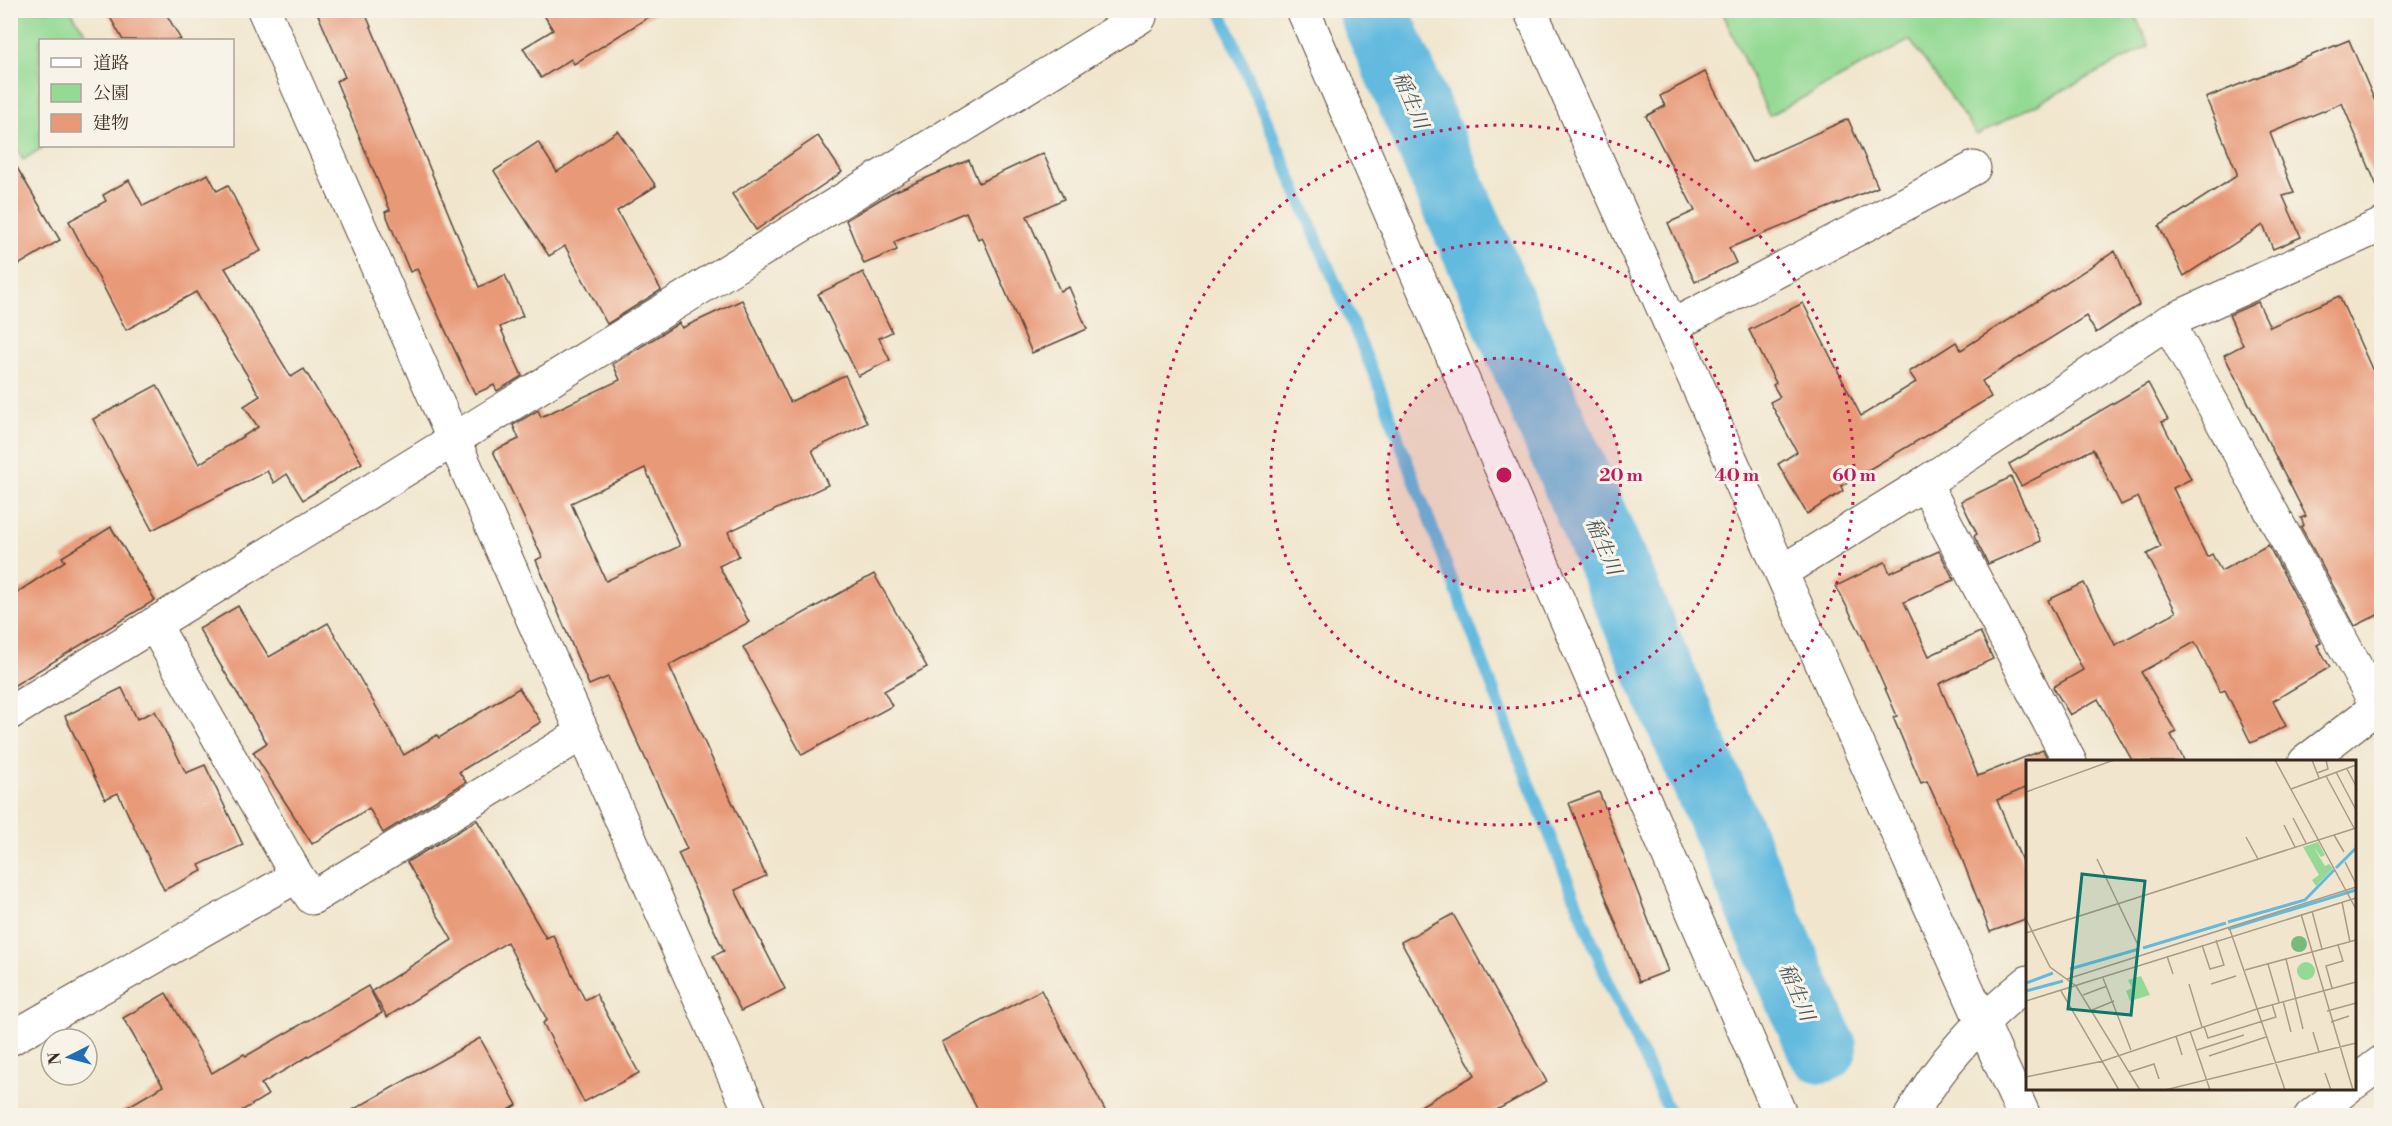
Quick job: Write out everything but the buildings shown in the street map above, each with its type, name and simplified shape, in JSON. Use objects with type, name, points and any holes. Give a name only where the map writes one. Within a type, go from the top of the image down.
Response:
[{"type":"street","points":[[264,10],[752,1116]]},
{"type":"street","points":[[1303,10],[1781,1116]]},
{"type":"street","points":[[1530,10],[1783,571],[2024,1116]]},
{"type":"street","points":[[10,713],[1140,17]]},
{"type":"street","points":[[1672,326],[1974,168]]},
{"type":"street","points":[[1783,571],[1925,483],[2169,322],[2382,225]]},
{"type":"street","points":[[2169,322],[2379,705],[2308,760]]},
{"type":"street","points":[[1925,483],[2069,760]]},
{"type":"street","points":[[154,624],[297,876],[312,898],[583,733]]},
{"type":"street","points":[[10,1039],[297,876]]},
{"type":"street","points":[[1911,1116],[1928,1083],[1983,1019],[2026,984]]},
{"type":"street","points":[[2356,1082],[2382,1062]]},
{"type":"street","points":[[2311,1116],[2346,1090]]},
{"type":"green space","points":[[11,10],[71,11],[89,39],[39,39],[39,147],[43,147],[23,160],[11,140]]},
{"type":"green space","points":[[1722,11],[2133,11],[2149,46],[1977,135],[1910,40],[1769,116]]},
{"type":"waterway","points":[[1220,10],[1378,384],[1526,776],[1610,986],[1671,1116]]},
{"type":"waterway","name":"稲生川","points":[[1373,10],[1822,1048]]}]
